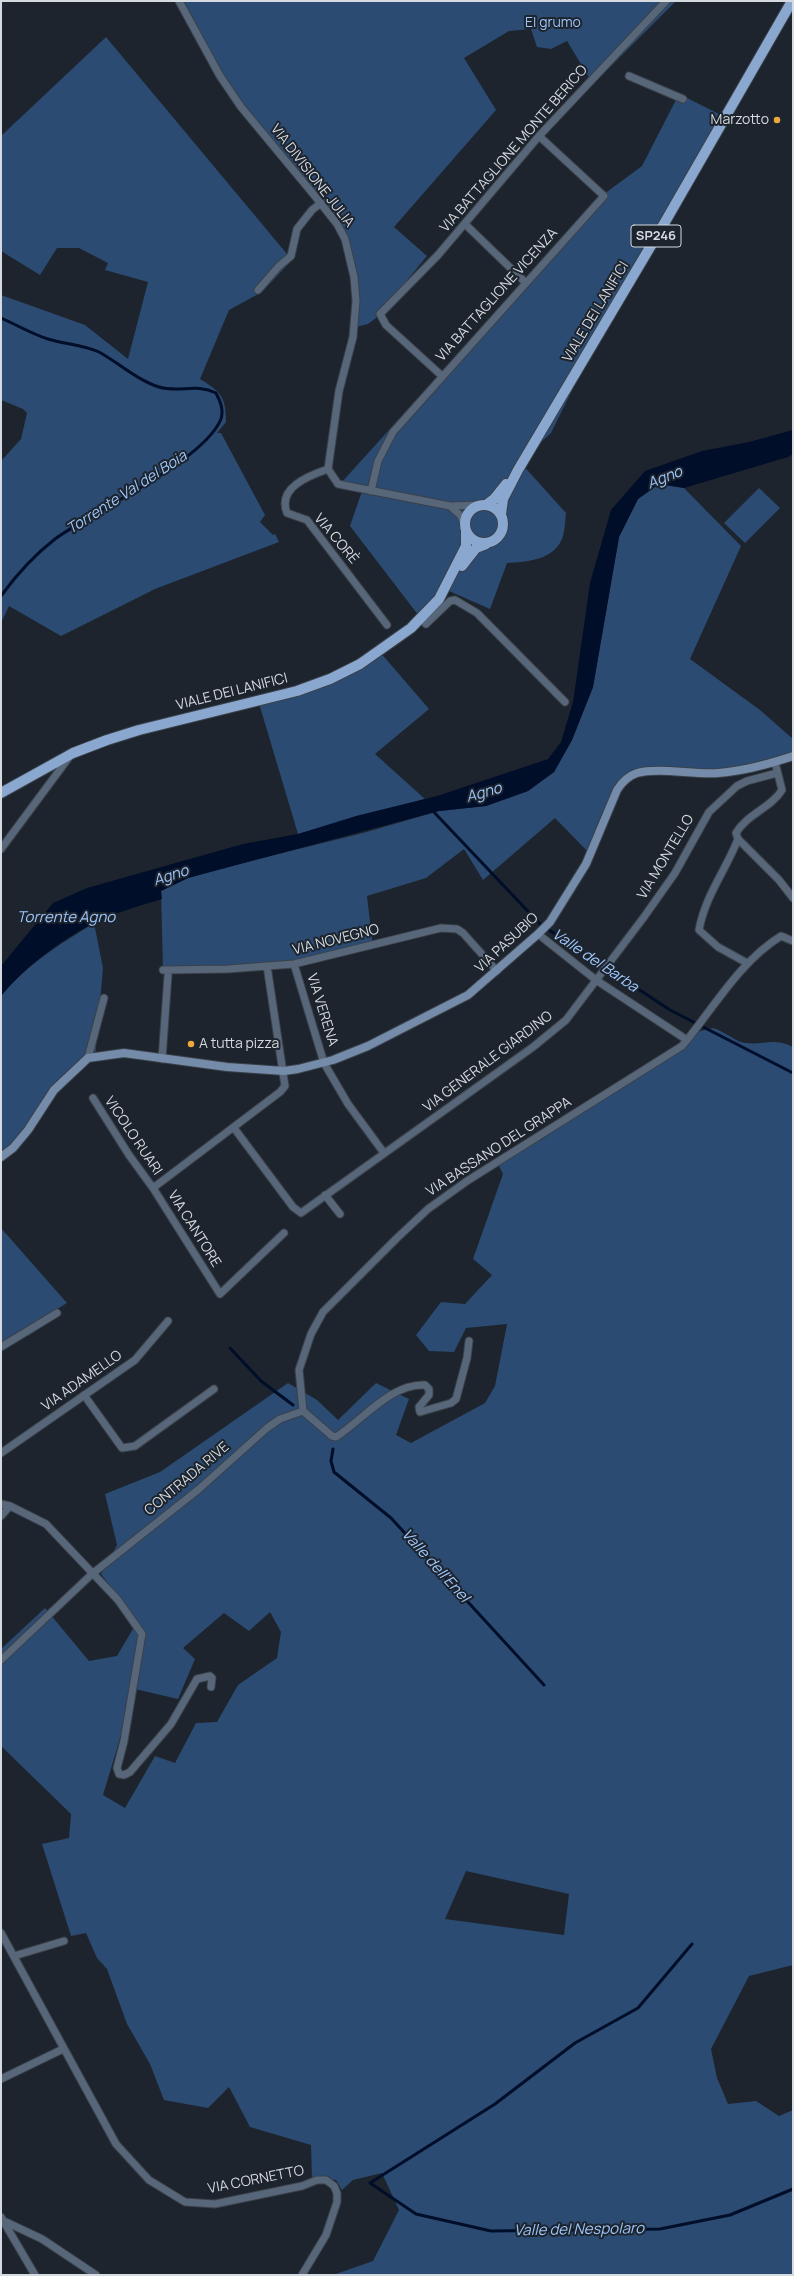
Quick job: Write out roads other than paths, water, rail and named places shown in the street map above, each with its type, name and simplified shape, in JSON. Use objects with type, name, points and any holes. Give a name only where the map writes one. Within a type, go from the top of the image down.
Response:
[{"type":"main road","name":"VIALE DEI LANIFICI","points":[[1,793],[73,753],[139,730],[297,691],[330,679],[375,654],[421,619],[439,599],[476,548],[491,542],[500,535],[504,525],[501,514],[503,499],[518,470],[665,222],[792,1]]},
{"type":"main road","name":"VIALE DEI LANIFICI","points":[[448,585],[466,546],[467,516],[474,507],[483,505],[494,499],[518,470]]},
{"type":"main road","points":[[483,505],[492,506],[501,514]]},
{"type":"main road","points":[[466,528],[473,540],[486,544]]},
{"type":"main road","name":"VIA PASUBIO","points":[[88,1058],[124,1053],[227,1067],[284,1071],[324,1063],[368,1046],[446,1008],[468,995],[497,971],[550,922],[586,864],[616,790],[622,782],[630,776],[645,772],[718,773],[775,762],[793,756]]},
{"type":"main road","points":[[1,1157],[12,1148],[28,1130],[54,1090],[88,1058]]},
{"type":"street","name":"VIA DIVISIONE JULIA","points":[[179,1],[220,76],[241,107],[321,203],[337,224],[345,239],[354,277],[356,301],[353,337],[339,391],[328,469]]},
{"type":"street","name":"VIA BATTAGLIONE MONTE BERICO","points":[[442,376],[386,325],[380,314],[438,255],[539,136],[666,1]]},
{"type":"street","points":[[629,76],[683,99]]},
{"type":"street","name":"VIA BATTAGLIONE VICENZA","points":[[371,491],[378,461],[393,432],[604,196],[539,136]]},
{"type":"street","points":[[258,290],[279,266],[291,256],[298,229],[312,210],[321,203]]},
{"type":"street","points":[[465,224],[526,283]]},
{"type":"street","points":[[328,469],[338,484],[450,506],[483,505]]},
{"type":"street","name":"VIA CORÈ","points":[[328,469],[301,480],[288,493],[284,505],[286,513],[307,520],[387,625]]},
{"type":"street","points":[[450,506],[461,516],[466,528]]},
{"type":"street","points":[[421,619],[426,624],[450,601],[455,600],[460,602],[485,621],[565,702]]},
{"type":"street","points":[[1,849],[73,753]]},
{"type":"street","points":[[775,762],[782,790],[777,797],[740,827],[736,833],[738,839],[779,880],[793,898]]},
{"type":"street","name":"VIA MONTELLO","points":[[598,977],[675,873],[709,812],[737,786],[747,781],[777,773]]},
{"type":"street","points":[[738,839],[732,854],[702,911],[699,930],[718,946],[747,963]]},
{"type":"street","name":"VIA NOVEGNO","points":[[162,1058],[166,973],[294,964],[353,948],[441,928],[450,928],[463,933],[497,971]]},
{"type":"street","points":[[540,932],[598,977],[687,1040]]},
{"type":"street","name":"VIA BASSANO DEL GRAPPA","points":[[303,1411],[299,1370],[301,1359],[311,1334],[324,1312],[397,1238],[428,1209],[467,1181],[682,1046],[747,963],[781,936],[793,941]]},
{"type":"street","name":"VIA VERENA","points":[[294,964],[324,1063],[348,1104],[384,1153]]},
{"type":"street","points":[[267,966],[284,1071]]},
{"type":"street","name":"VIA GENERALE GIARDINO","points":[[384,1153],[398,1146],[533,1048],[566,1020],[598,977]]},
{"type":"street","points":[[88,1058],[104,998]]},
{"type":"street","name":"VIA CANTORE","points":[[284,1071],[285,1086],[280,1092],[153,1188],[220,1294],[284,1233]]},
{"type":"street","name":"VICOLO RUARI","points":[[93,1098],[129,1155],[153,1188]]},
{"type":"street","points":[[234,1128],[293,1207],[302,1213],[384,1153]]},
{"type":"street","points":[[325,1195],[340,1214]]},
{"type":"street","points":[[1,1347],[57,1313]]},
{"type":"street","name":"VIA ADAMELLO","points":[[1,1453],[135,1360],[168,1321]]},
{"type":"street","points":[[303,1411],[332,1436],[336,1436],[384,1401],[398,1392],[416,1384],[425,1385],[428,1389],[429,1395],[419,1407],[420,1412],[451,1403],[459,1394],[469,1341]]},
{"type":"street","points":[[84,1395],[122,1448],[135,1446],[214,1389]]},
{"type":"street","name":"CONTRADA RIVE","points":[[1,1660],[92,1574],[199,1489],[267,1428],[280,1419],[303,1411]]},
{"type":"street","points":[[1,1504],[10,1506],[46,1524],[118,1600],[142,1634],[124,1742],[116,1768],[118,1774],[124,1775],[130,1772],[171,1724],[197,1679],[213,1675],[211,1687]]},
{"type":"street","points":[[1,1516],[10,1506]]},
{"type":"street","name":"VIA CORNETTO","points":[[1,1933],[4,1945],[14,1956],[116,2144],[150,2180],[185,2202],[215,2204],[302,2186],[317,2180],[326,2180],[334,2186],[338,2194],[337,2202],[326,2235],[302,2275]]},
{"type":"street","points":[[14,1956],[64,1941]]},
{"type":"street","points":[[1,2080],[64,2049]]},
{"type":"street","points":[[3,2219],[35,2275]]},
{"type":"street","points":[[3,2219],[42,2239],[96,2275]]},
{"type":"water","name":"Torrente Agno","points":[[793,430],[793,454],[788,457],[684,488],[659,484],[638,499],[619,537],[593,687],[572,740],[554,772],[528,791],[486,806],[439,811],[188,878],[161,891],[162,899],[109,916],[79,931],[31,965],[1,996],[1,966],[53,903],[87,888],[243,844],[298,834],[356,816],[437,796],[548,759],[561,742],[573,702],[590,583],[611,510],[645,471],[702,451],[749,442]]},
{"type":"waterway","name":"Torrente Val del Boia","points":[[1,318],[42,337],[99,352],[136,376],[159,387],[166,389],[194,388],[209,390],[216,393],[222,408],[221,419],[211,435],[194,451],[172,468],[147,484],[55,539],[26,566],[1,596]]},
{"type":"waterway","name":"Valle del Barba","points":[[431,809],[540,924],[670,1010],[793,1073]]},
{"type":"waterway","name":"Valle dell'Enel","points":[[230,1348],[261,1381],[293,1405]]},
{"type":"waterway","name":"Valle dell'Enel","points":[[333,1449],[331,1461],[334,1472],[391,1518],[544,1685]]},
{"type":"waterway","name":"Valle del Nespolaro","points":[[692,1944],[638,2008],[575,2043],[495,2104],[370,2183],[416,2214],[491,2231],[660,2229],[730,2215],[793,2189]]},
{"type":"place","name":"Marzotto","points":[[777,120]]},
{"type":"place","name":"A tutta pizza","points":[[191,1044]]},
{"type":"park label","name":"El grumo","points":[[553,23]]},
{"type":"water label","name":"Agno","points":[[665,478]]},
{"type":"water label","name":"Agno","points":[[484,793]]},
{"type":"water label","name":"Agno","points":[[171,876]]}]
